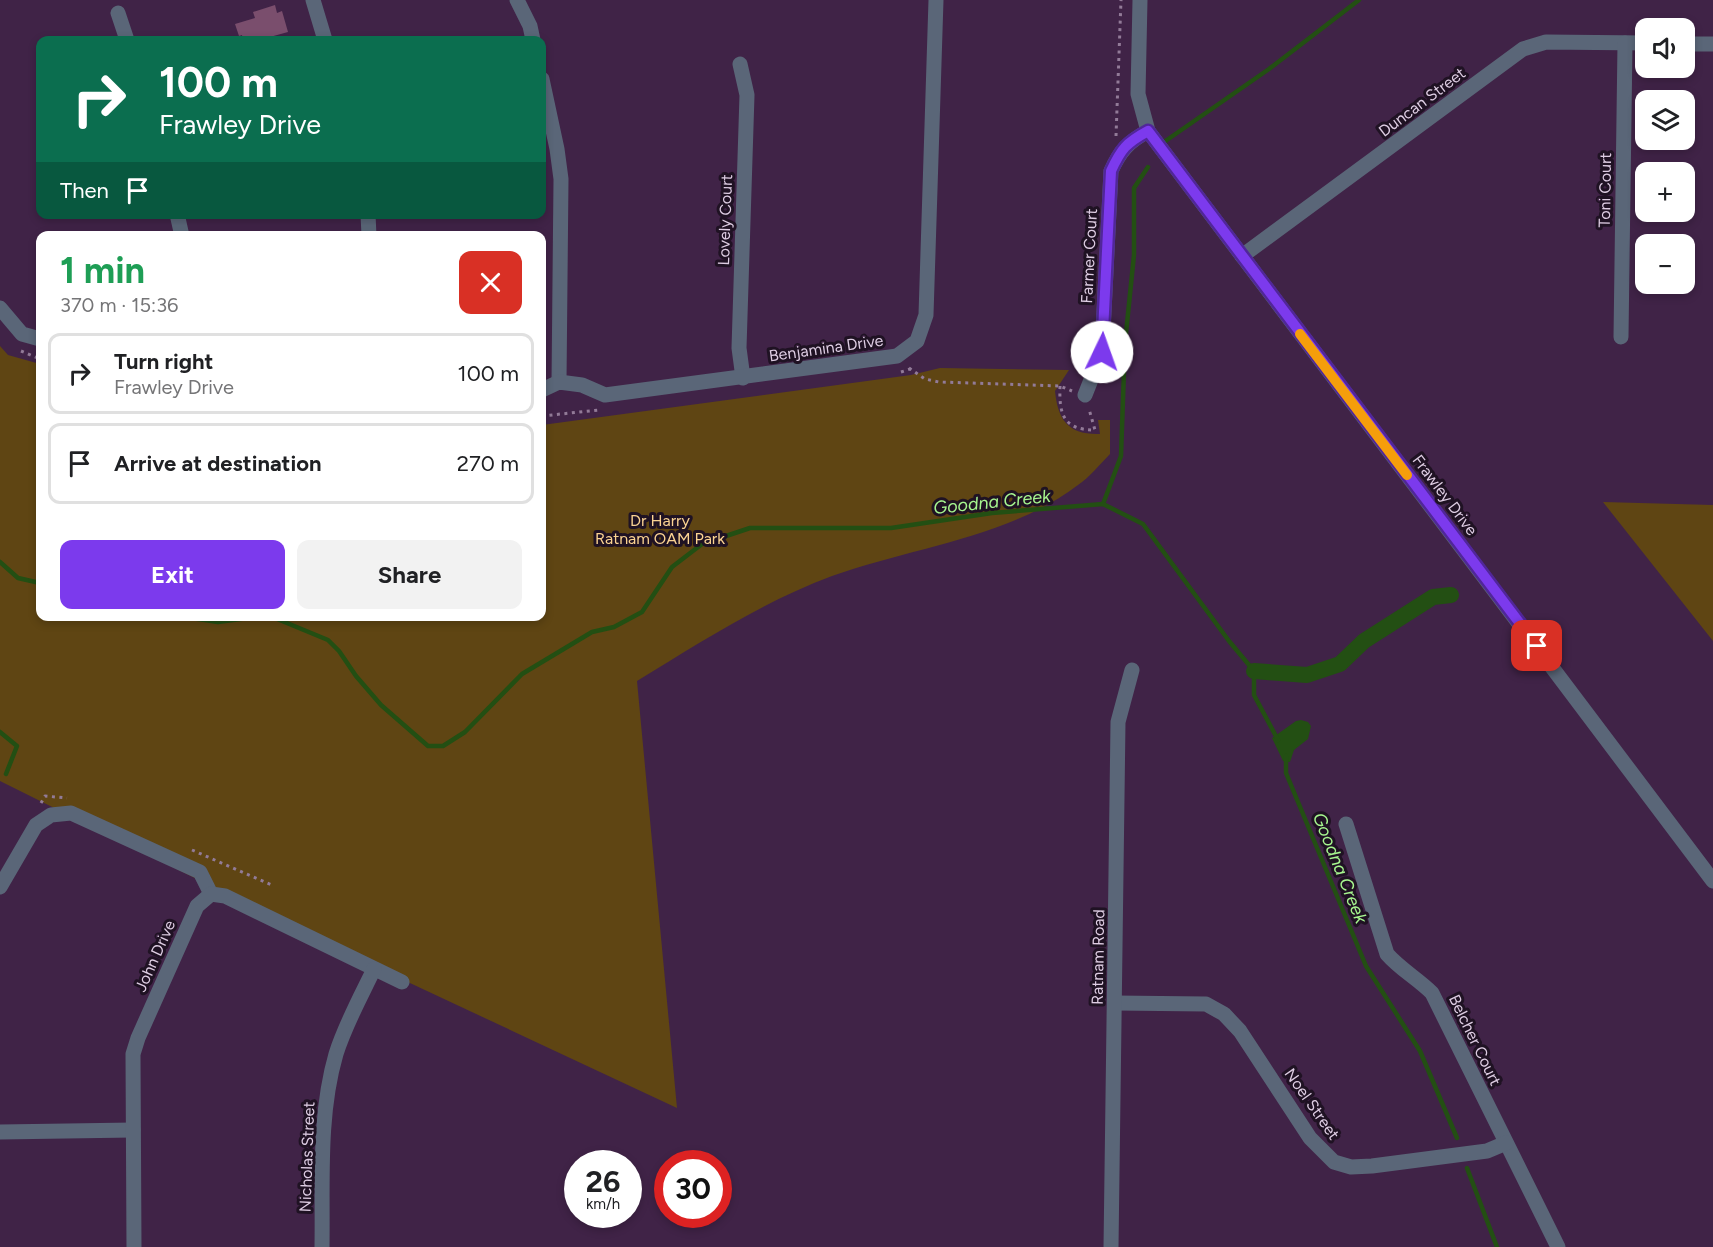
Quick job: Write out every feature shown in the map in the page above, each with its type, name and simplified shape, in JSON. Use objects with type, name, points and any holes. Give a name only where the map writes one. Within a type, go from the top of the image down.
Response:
[{"type":"street","points":[[313,0],[324,36]]},
{"type":"street","points":[[517,0],[530,26],[532,36]]},
{"type":"street","name":"Benjamina Drive","points":[[559,382],[582,385],[605,395],[897,356],[917,341],[926,315],[936,0]]},
{"type":"street","points":[[1119,153],[1128,142],[1148,131],[1138,94],[1140,0]]},
{"type":"street","points":[[118,13],[126,36]]},
{"type":"street","name":"Duncan Street","points":[[1242,256],[1523,49],[1546,42],[1635,43]]},
{"type":"street","name":"Toni Court","points":[[1622,337],[1625,43]]},
{"type":"street","points":[[1695,44],[1713,44]]},
{"type":"street","name":"Lovely Court","points":[[740,64],[747,94],[739,348],[743,378]]},
{"type":"street","points":[[546,98],[561,179],[559,382],[546,388]]},
{"type":"street","name":"Frawley Drive","points":[[1148,131],[1713,880]]},
{"type":"street","name":"Farmer Court","points":[[1085,395],[1102,352],[1111,171],[1119,153]]},
{"type":"street","points":[[0,308],[22,334],[36,338]]},
{"type":"street","name":"Ratnam Road","points":[[1111,1247],[1118,722],[1132,670]]},
{"type":"street","points":[[0,887],[36,825],[51,815],[71,813],[200,872],[211,894],[225,896],[402,982]]},
{"type":"street","name":"Belcher Court","points":[[1346,824],[1387,954],[1396,965],[1420,981],[1432,993],[1558,1247]]},
{"type":"street","name":"John Drive","points":[[134,1247],[133,1054],[197,906],[211,894]]},
{"type":"street","name":"Nicholas Street","points":[[322,1247],[324,1120],[328,1085],[337,1051],[374,969]]},
{"type":"street","name":"Noel Street","points":[[1115,1003],[1206,1004],[1224,1014],[1240,1031],[1310,1138],[1334,1162],[1351,1167],[1372,1166],[1487,1151],[1506,1143]]},
{"type":"street","points":[[0,1132],[133,1130]]},
{"type":"path","points":[[1119,153],[1116,134],[1121,0]]},
{"type":"path","points":[[897,356],[910,369],[932,381],[1060,386],[1085,395],[1095,430],[1083,430],[1072,425],[1063,417],[1060,405],[1060,386]]},
{"type":"green space","name":"Dr Harry Ratnam OAM Park","points":[[0,346],[8,355],[36,363],[36,621],[546,621],[546,424],[911,375],[940,368],[1069,370],[1055,391],[1062,418],[1072,428],[1089,434],[1100,434],[1098,420],[1110,420],[1110,454],[1078,485],[1051,503],[1021,518],[959,540],[863,566],[806,586],[732,624],[637,681],[677,1108],[333,947],[0,781]]},
{"type":"green space","points":[[1603,502],[1713,505],[1713,641]]},
{"type":"shaded area","points":[[1301,720],[1308,722],[1311,726],[1308,739],[1294,750],[1290,762],[1283,761],[1272,738]]},
{"type":"building","points":[[275,5],[277,13],[282,11],[288,32],[274,36],[239,36],[235,24],[255,18],[253,12]]},
{"type":"waterway","points":[[1164,142],[1269,69],[1359,0]]},
{"type":"waterway","points":[[1103,504],[1121,456],[1125,343],[1134,255],[1134,188],[1148,167]]},
{"type":"waterway","name":"Goodna Creek","points":[[282,621],[328,640],[381,705],[428,746],[443,746],[465,732],[522,674],[592,632],[614,627],[642,612],[672,567],[702,544],[750,528],[891,528],[992,513],[1103,504],[1143,524],[1229,641],[1254,671],[1254,695],[1278,740]]},
{"type":"waterway","name":"Goodna Creek","points":[[0,562],[18,578],[36,582]]},
{"type":"waterway","points":[[1254,671],[1307,675],[1340,664],[1364,641],[1433,597],[1451,595]]},
{"type":"waterway","name":"Goodna Creek","points":[[211,621],[226,621]]},
{"type":"waterway","points":[[0,732],[17,746],[6,774]]},
{"type":"waterway","name":"Goodna Creek","points":[[1286,756],[1286,773],[1366,966],[1420,1051],[1457,1138]]},
{"type":"waterway","name":"Goodna Creek","points":[[1467,1168],[1497,1247]]},
{"type":"slow traffic","points":[[1300,334],[1407,475]]},
{"type":"route","points":[[1102,352],[1111,171],[1119,153],[1128,142],[1148,131],[1537,646]]}]
